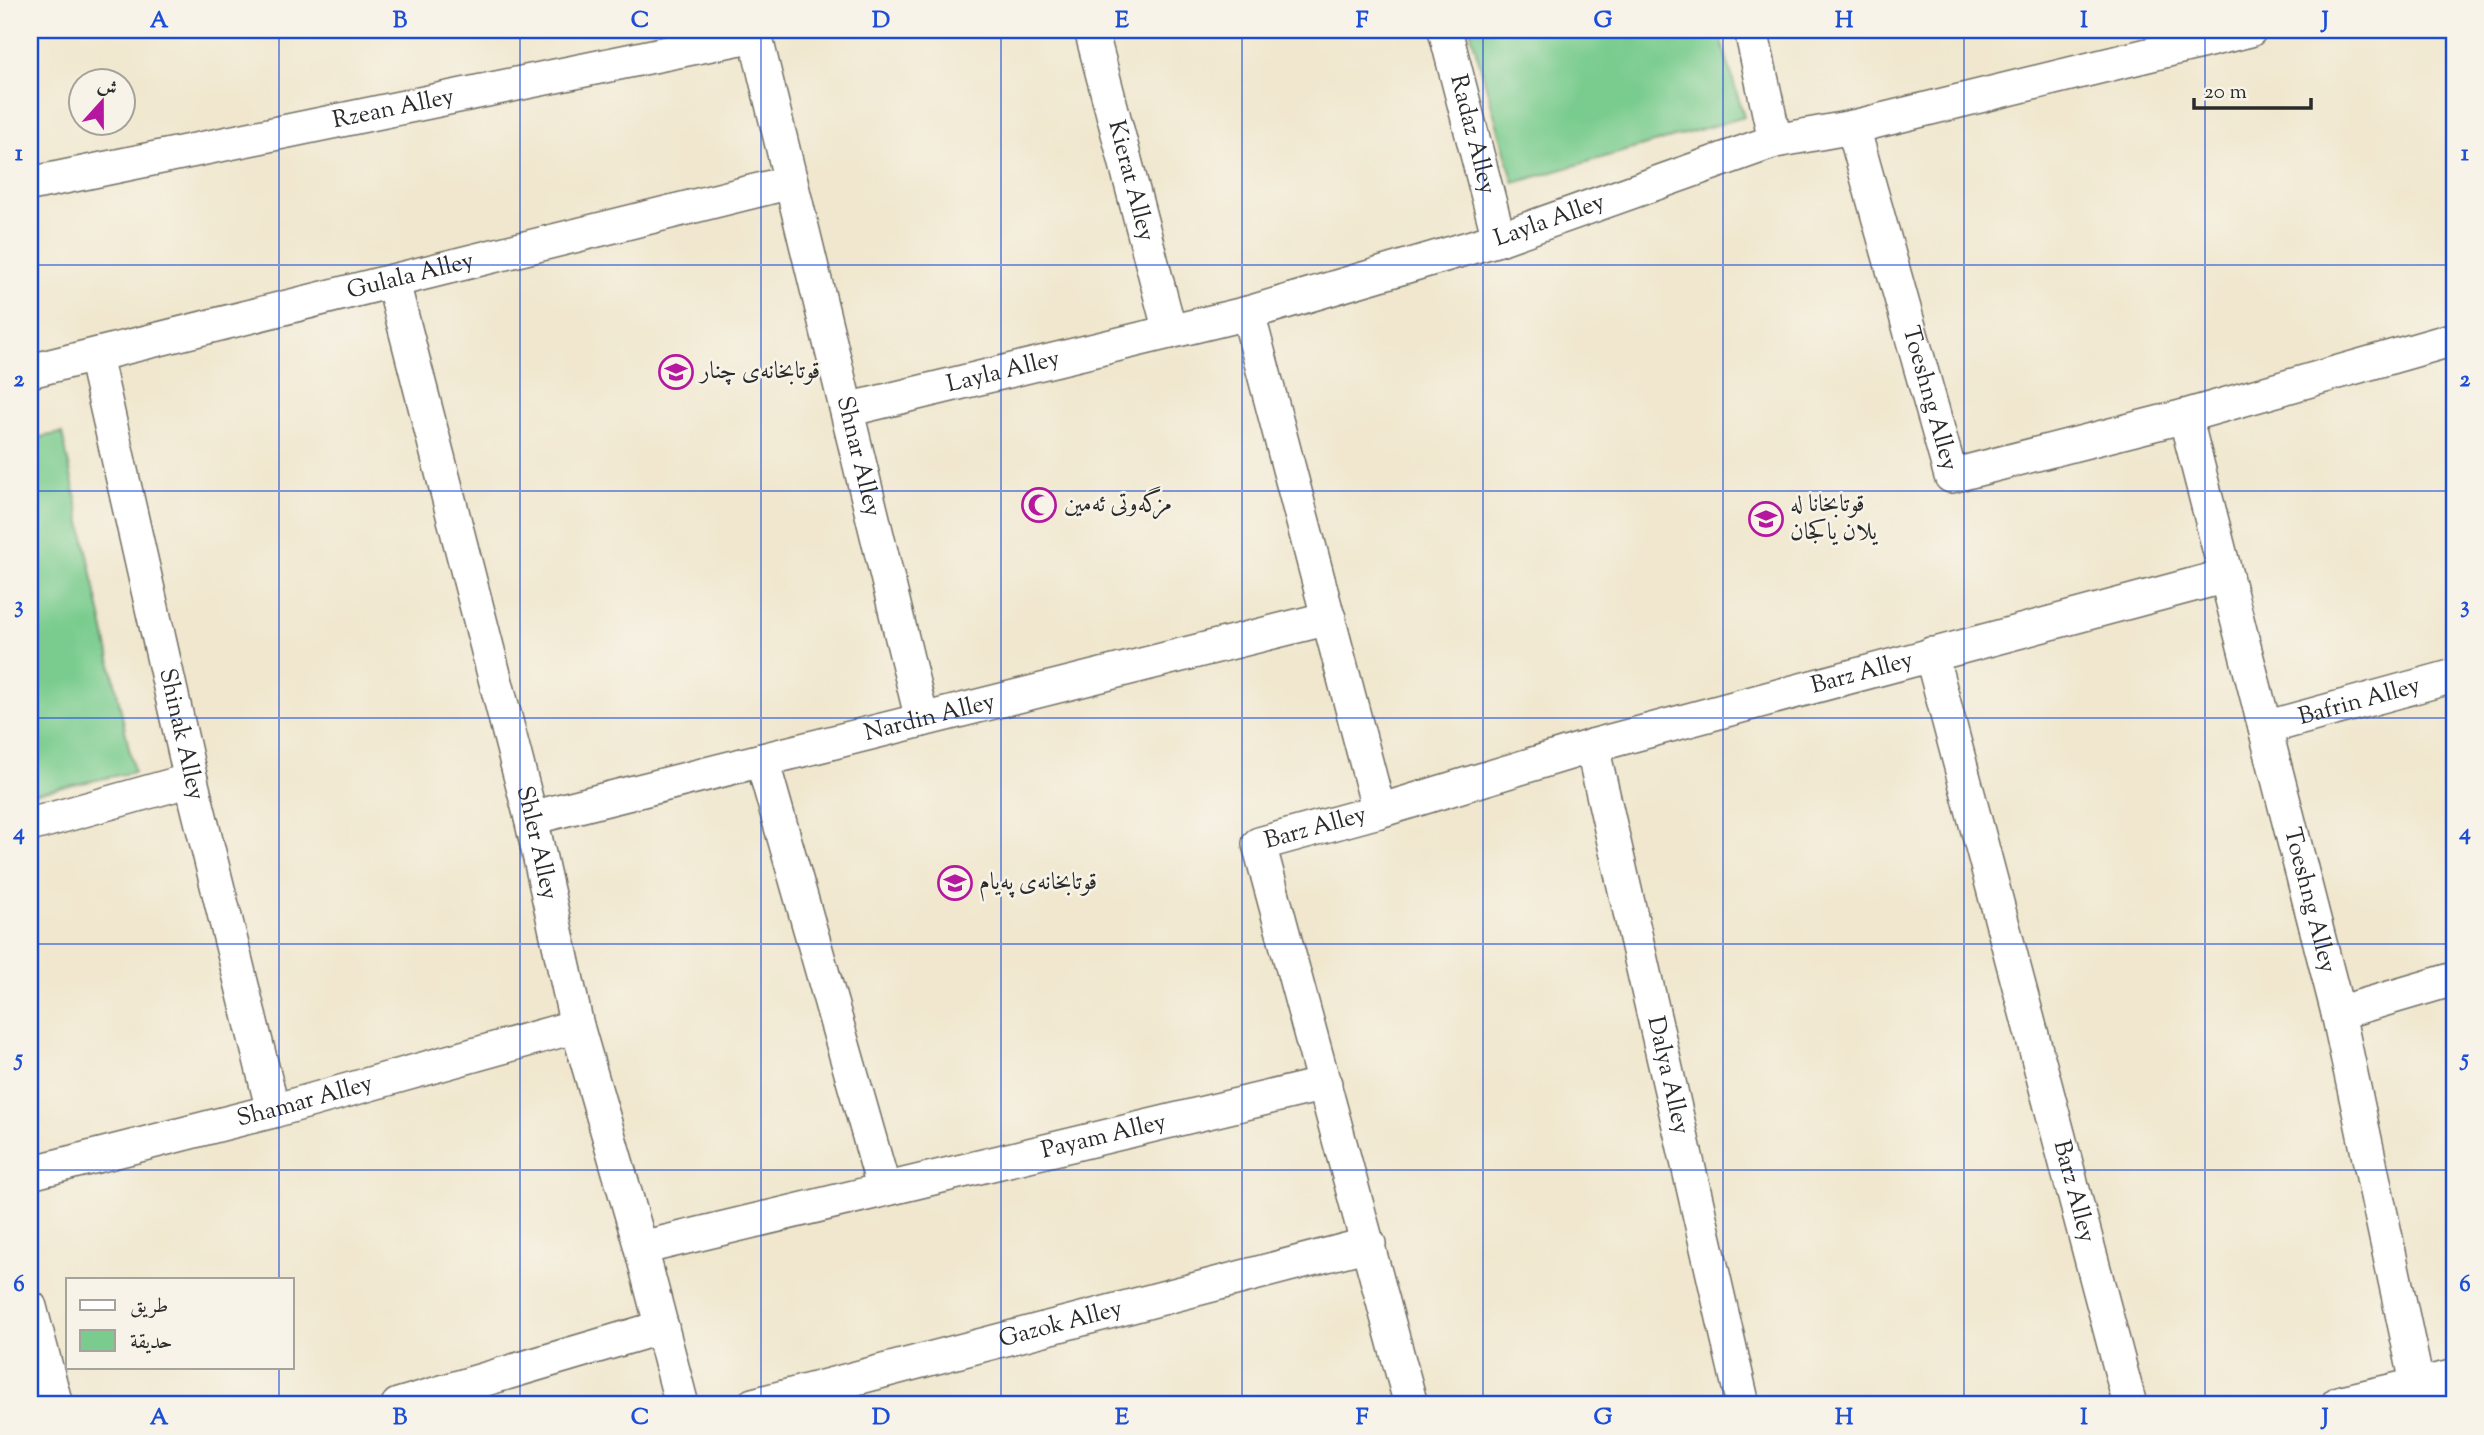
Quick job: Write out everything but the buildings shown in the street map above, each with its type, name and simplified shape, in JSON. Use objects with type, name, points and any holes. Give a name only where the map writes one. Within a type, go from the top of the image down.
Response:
[{"type":"main road","points":[[2340,1405],[2436,1384]]},
{"type":"street","name":"Kierat Alley","points":[[1091,30],[1170,332]]},
{"type":"street","name":"Radaz Alley","points":[[1446,30],[1499,239]]},
{"type":"street","points":[[1751,30],[1775,141]]},
{"type":"street","name":"Layla Alley","points":[[847,410],[1248,313],[1499,239],[1775,141],[1853,128],[2250,30]]},
{"type":"street","name":"Shnar Alley","points":[[755,32],[922,720]]},
{"type":"street","name":"Rzean Alley","points":[[30,184],[755,32]]},
{"type":"street","name":"Toeshng Alley","points":[[1853,128],[1951,476],[2185,416],[2454,339]]},
{"type":"street","name":"Gulala Alley","points":[[30,371],[791,182]]},
{"type":"street","name":"Shler Alley","points":[[393,282],[531,818],[577,1026],[641,1248],[682,1405]]},
{"type":"street","points":[[1248,313],[1379,811]]},
{"type":"street","name":"Shinak Alley","points":[[95,356],[191,780],[273,1111]]},
{"type":"street","name":"Toeshng Alley","points":[[2185,416],[2436,1384]]},
{"type":"street","name":"Barz Alley","points":[[1411,1405],[1259,844],[1379,811],[1592,746],[2226,576]]},
{"type":"street","name":"Nardin Alley","points":[[531,818],[1329,618]]},
{"type":"street","name":"Barz Alley","points":[[1931,654],[2130,1405]]},
{"type":"street","name":"Bafrin Alley","points":[[2265,728],[2454,676]]},
{"type":"street","name":"Dalya Alley","points":[[1592,746],[1742,1405]]},
{"type":"street","points":[[762,760],[884,1189]]},
{"type":"street","points":[[30,825],[191,780]]},
{"type":"street","points":[[2338,1013],[2454,979]]},
{"type":"street","name":"Shamar Alley","points":[[30,1173],[273,1111],[577,1026]]},
{"type":"street","name":"Payam Alley","points":[[641,1248],[1325,1084]]},
{"type":"street","name":"Gazok Alley","points":[[753,1405],[1369,1244]]},
{"type":"street","points":[[30,1307],[56,1405]]},
{"type":"street","points":[[398,1405],[662,1327]]},
{"type":"green space","points":[[1470,30],[1718,30],[1744,117],[1514,183]]},
{"type":"green space","points":[[62,433],[134,772],[30,794],[30,439]]},
{"type":"place","name":"قوتابخانەی چنار","points":[[676,372]]},
{"type":"place","name":"مزگەوتی ئەمین","points":[[1039,505]]},
{"type":"place","name":"قوتابخانا له يلان ياكجان","points":[[1766,519]]},
{"type":"place","name":"قوتابخانەی پەیام","points":[[955,883]]}]
